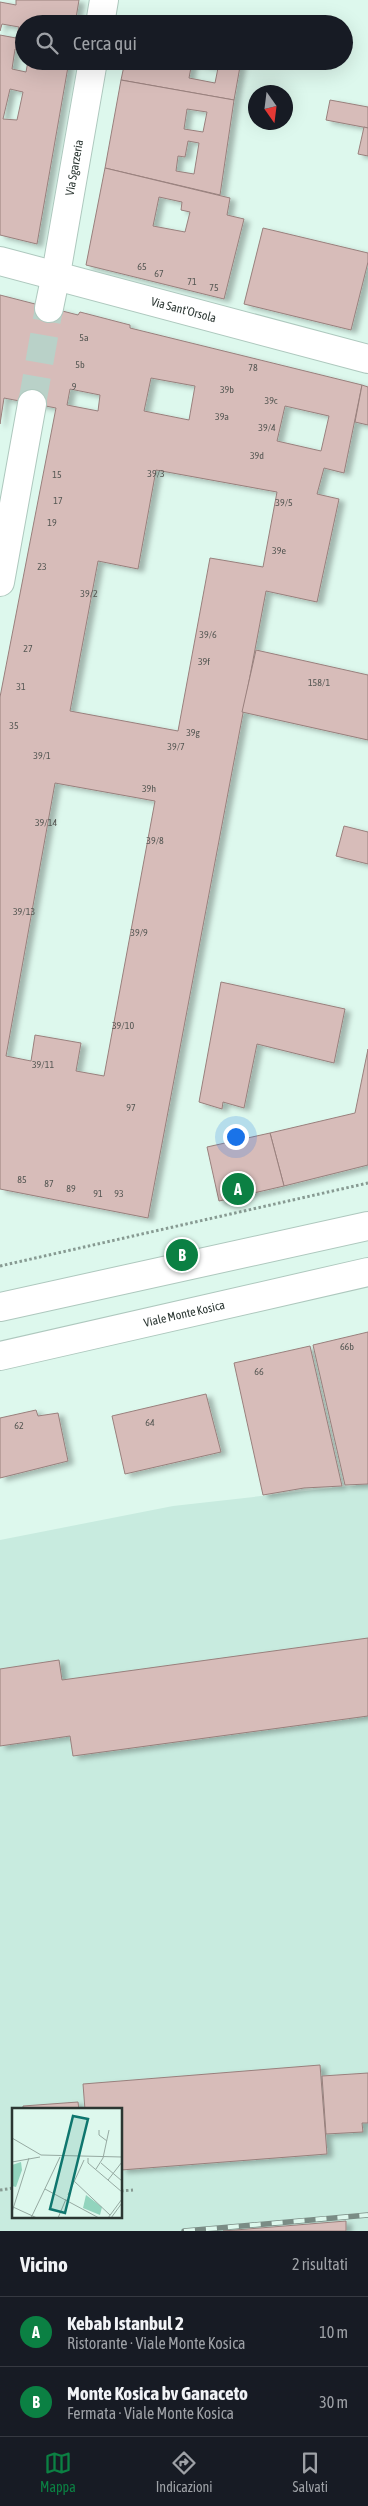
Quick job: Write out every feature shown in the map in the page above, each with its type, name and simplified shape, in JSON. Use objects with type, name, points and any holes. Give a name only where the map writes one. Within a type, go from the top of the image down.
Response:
[{"type":"street","points":[[102,15],[104,0]]},
{"type":"street","name":"Via Sgarzeria","points":[[50,308],[91,70]]},
{"type":"street","name":"Via Sant'Orsola","points":[[0,261],[56,274],[368,359]]},
{"type":"street","points":[[0,582],[32,404]]},
{"type":"street","points":[[0,1307],[368,1226]]},
{"type":"street","name":"Viale Monte Kosica","points":[[0,1356],[368,1272]]},
{"type":"path","points":[[0,1266],[368,1183]]},
{"type":"path","points":[[122,2191],[133,2190]]},
{"type":"shaded area","points":[[368,1484],[368,2231],[0,2231],[0,1540],[173,1506]]},
{"type":"building","points":[[16,0],[79,0],[76,15],[15,15],[15,26],[2,24],[0,31],[0,2],[16,5]]},
{"type":"building","points":[[0,35],[15,38],[12,69],[26,72],[26,70],[67,70],[37,244],[0,235]],"holes":[[[10,89],[23,92],[17,120],[3,119]]]},
{"type":"building","points":[[123,70],[190,70],[189,78],[215,83],[218,70],[239,70],[234,100],[121,80]]},
{"type":"building","points":[[121,80],[234,100],[220,195],[105,168]],"holes":[[[187,109],[207,112],[203,132],[184,129]],[[188,141],[199,143],[194,174],[176,171],[178,156],[185,157]]]},
{"type":"building","points":[[330,100],[368,107],[368,128],[326,120]]},
{"type":"building","points":[[364,127],[368,128],[368,156],[358,154]]},
{"type":"building","points":[[105,168],[230,198],[227,215],[244,219],[224,299],[86,265]],"holes":[[[159,197],[182,202],[181,210],[190,212],[185,232],[153,226]]]},
{"type":"building","points":[[263,228],[368,253],[368,262],[351,330],[244,304]]},
{"type":"building","points":[[0,295],[78,315],[80,312],[130,325],[130,328],[362,385],[344,473],[324,468],[317,494],[339,499],[317,602],[266,591],[148,1218],[0,1189],[0,697],[56,408],[4,398],[0,424]],"holes":[[[151,378],[195,386],[189,420],[144,411]],[[70,389],[100,395],[98,411],[67,405]],[[285,406],[329,416],[321,451],[277,441]],[[156,470],[277,492],[263,567],[210,558],[178,731],[70,711],[98,561],[138,569]],[[55,783],[155,801],[104,1076],[76,1071],[81,1043],[35,1035],[31,1061],[6,1056]]]},
{"type":"building","points":[[362,385],[368,387],[368,425],[355,422]]},
{"type":"building","points":[[256,650],[368,675],[368,740],[242,712]]},
{"type":"building","points":[[344,826],[368,832],[368,864],[336,856]]},
{"type":"building","points":[[221,982],[345,1009],[334,1063],[257,1044],[244,1108],[223,1102],[222,1109],[199,1102]]},
{"type":"building","points":[[368,1049],[368,1165],[284,1186],[270,1133],[355,1113]]},
{"type":"building","points":[[270,1133],[284,1186],[219,1201],[207,1147]]},
{"type":"building","points":[[368,1332],[368,1484],[345,1485],[313,1345]]},
{"type":"building","points":[[310,1346],[342,1486],[304,1488],[263,1495],[234,1363]]},
{"type":"building","points":[[206,1394],[221,1452],[125,1474],[112,1416]]},
{"type":"building","points":[[36,1410],[38,1416],[58,1413],[68,1461],[0,1478],[0,1418]]},
{"type":"building","points":[[368,1638],[368,1716],[73,1756],[70,1736],[0,1746],[0,1669],[59,1660],[62,1680]]},
{"type":"building","points":[[320,2065],[327,2154],[122,2170],[122,2108],[85,2108],[83,2084]]},
{"type":"building","points":[[368,2073],[368,2123],[362,2123],[363,2132],[326,2134],[322,2076]]},
{"type":"building","points":[[78,2102],[79,2108],[23,2108],[23,2106]]},
{"type":"building","points":[[346,2221],[346,2231],[223,2231]]},
{"type":"tunnel","points":[[32,404],[49,308]]},
{"type":"railway","points":[[184,2231],[368,2215]]},
{"type":"place","name":"Kebab Istanbul 2","points":[[238,1189]]},
{"type":"place","name":"Monte Kosica bv Ganaceto","points":[[182,1255]]}]
